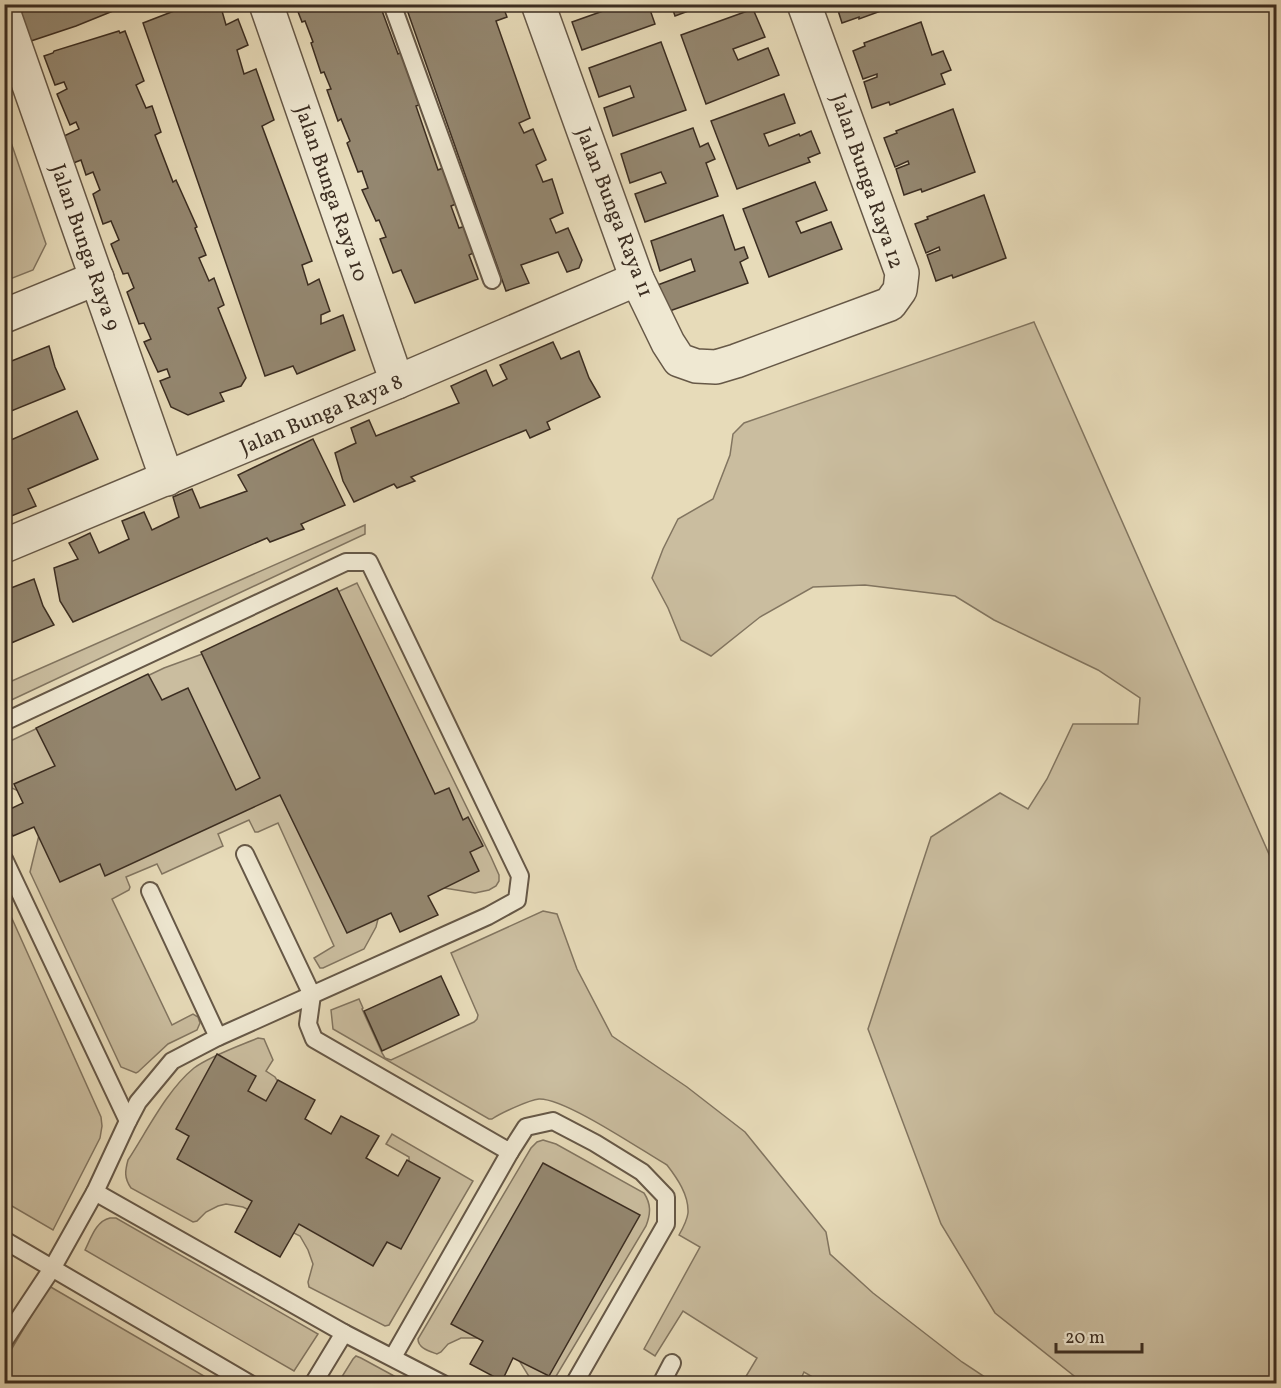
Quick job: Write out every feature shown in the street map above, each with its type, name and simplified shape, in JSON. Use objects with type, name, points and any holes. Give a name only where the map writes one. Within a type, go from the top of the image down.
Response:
[{"type":"street","name":"Jalan Bunga Raya 10","points":[[266,4],[397,382]]},
{"type":"street","name":"Jalan Bunga Raya 11","points":[[538,4],[637,279],[668,343],[679,360],[696,366],[716,367],[736,361]]},
{"type":"street","name":"Jalan Bunga Raya 12","points":[[736,361],[890,304],[900,290],[902,273],[804,4]]},
{"type":"street","name":"Jalan Bunga Raya 9","points":[[4,14],[167,479]]},
{"type":"street","points":[[4,316],[97,278]]},
{"type":"street","name":"Jalan Bunga Raya 8","points":[[4,546],[637,279]]},
{"type":"lane","points":[[392,4],[492,280]]},
{"type":"lane","points":[[4,722],[346,562],[369,562],[520,876],[517,900],[488,916],[218,1036],[172,1061],[138,1102],[94,1192],[53,1268],[4,1341]]},
{"type":"lane","points":[[245,854],[312,994],[308,1024],[314,1038],[510,1152]]},
{"type":"lane","points":[[4,859],[128,1121]]},
{"type":"lane","points":[[150,891],[218,1036]]},
{"type":"lane","points":[[393,1357],[526,1127],[553,1121],[642,1172],[666,1197],[666,1224],[574,1383]]},
{"type":"lane","points":[[94,1192],[344,1333],[443,1383]]},
{"type":"lane","points":[[4,1240],[250,1383]]},
{"type":"lane","points":[[313,1383],[344,1333]]},
{"type":"lane","points":[[661,1383],[672,1363]]},
{"type":"shaded area","points":[[5,125],[46,244],[33,270],[5,281]]},
{"type":"shaded area","points":[[1034,322],[1276,870],[1276,1383],[1083,1383],[995,1313],[941,1224],[868,1029],[931,837],[1000,793],[1028,809],[1047,779],[1073,724],[1138,724],[1140,698],[1098,670],[994,620],[955,596],[865,585],[813,587],[760,617],[711,656],[681,640],[652,578],[678,519],[713,499],[730,455],[733,434],[744,423]]},
{"type":"shaded area","points":[[365,525],[365,534],[5,703],[5,684]]},
{"type":"shaded area","points":[[357,583],[491,857],[499,875],[499,881],[489,890],[475,893],[438,887],[379,915],[376,927],[364,949],[320,968],[314,958],[334,946],[278,823],[255,832],[249,820],[218,834],[223,846],[162,874],[157,864],[126,877],[129,890],[112,899],[172,1025],[193,1014],[198,1017],[200,1023],[197,1030],[168,1044],[138,1072],[121,1067],[30,872],[40,831],[21,792],[5,785],[4,744],[164,668],[205,653]]},
{"type":"shaded area","points":[[5,903],[101,1117],[100,1138],[53,1230],[5,1202]]},
{"type":"shaded area","points":[[543,911],[557,914],[577,969],[612,1036],[687,1087],[745,1132],[826,1232],[830,1254],[873,1293],[962,1362],[994,1383],[823,1383],[804,1372],[799,1383],[776,1381],[775,1383],[742,1383],[757,1358],[683,1311],[655,1356],[644,1349],[700,1247],[679,1235],[687,1219],[687,1200],[682,1187],[667,1165],[584,1115],[551,1101],[534,1100],[489,1119],[333,1029],[331,1010],[359,999],[382,1053],[385,1058],[391,1060],[474,1022],[478,1015],[451,953]]},
{"type":"shaded area","points":[[258,1038],[264,1039],[273,1060],[266,1071],[275,1077],[298,1114],[395,1181],[409,1171],[409,1157],[386,1144],[392,1134],[473,1181],[389,1325],[385,1326],[309,1287],[308,1282],[313,1264],[300,1236],[243,1207],[226,1204],[206,1212],[193,1222],[131,1188],[127,1181],[128,1160],[166,1099],[184,1077],[208,1059]]},
{"type":"shaded area","points":[[543,1140],[556,1144],[644,1193],[649,1205],[649,1213],[646,1226],[552,1383],[533,1383],[517,1357],[485,1338],[461,1338],[448,1344],[437,1354],[422,1347],[418,1339],[531,1148]]},
{"type":"shaded area","points":[[110,1218],[116,1218],[318,1334],[294,1371],[85,1250],[98,1226]]},
{"type":"shaded area","points":[[49,1286],[216,1383],[5,1384],[5,1360]]},
{"type":"shaded area","points":[[356,1356],[361,1358],[407,1383],[338,1383]]},
{"type":"building","points":[[26,4],[117,4],[118,9],[25,43],[16,15],[28,9]]},
{"type":"building","points":[[192,4],[220,4],[226,25],[238,19],[248,45],[237,50],[244,74],[256,69],[274,120],[262,126],[312,261],[302,265],[308,285],[319,279],[330,311],[321,315],[321,324],[343,315],[355,350],[297,374],[293,366],[265,376],[143,23]]},
{"type":"building","points":[[295,4],[387,4],[381,8],[398,54],[402,52],[422,104],[416,106],[438,170],[443,168],[456,204],[451,206],[459,228],[466,226],[475,252],[469,255],[478,279],[415,303],[401,270],[393,273],[380,239],[386,237],[362,190],[368,188],[362,171],[358,172],[347,143],[350,141],[341,119],[338,121],[327,90],[331,89],[324,72],[321,73],[311,43],[313,42]]},
{"type":"building","points":[[405,4],[502,4],[507,17],[496,21],[530,118],[519,123],[524,133],[533,129],[546,160],[536,165],[543,182],[552,179],[563,213],[550,219],[556,233],[568,228],[582,260],[579,268],[567,272],[558,252],[521,265],[529,283],[506,291]]},
{"type":"building","points":[[565,4],[586,4],[568,11]]},
{"type":"building","points":[[600,4],[648,4],[655,24],[582,50],[572,22],[603,11]]},
{"type":"building","points":[[671,4],[707,4],[675,16]]},
{"type":"building","points":[[836,4],[900,4],[842,23]]},
{"type":"building","points":[[753,9],[765,37],[733,49],[738,60],[768,48],[779,75],[706,104],[681,35]]},
{"type":"building","points":[[921,22],[932,55],[943,51],[951,70],[941,74],[945,84],[890,105],[889,102],[872,108],[864,82],[877,77],[877,74],[863,79],[853,51],[865,46],[864,43]]},
{"type":"building","points":[[119,31],[120,33],[125,31],[144,81],[136,85],[146,108],[152,106],[161,132],[155,135],[173,182],[176,180],[197,227],[195,228],[206,255],[199,258],[209,281],[214,278],[224,305],[218,308],[246,378],[241,386],[220,393],[224,401],[188,415],[171,407],[160,381],[170,377],[167,369],[158,372],[144,342],[151,339],[144,323],[139,324],[127,292],[134,288],[128,273],[123,274],[111,244],[119,240],[111,221],[103,224],[93,194],[100,190],[93,172],[86,175],[81,160],[71,164],[62,137],[79,129],[76,122],[70,125],[57,94],[67,89],[64,82],[55,85],[44,56]]},
{"type":"building","points":[[661,42],[686,110],[613,136],[604,108],[634,97],[630,86],[599,97],[589,68]]},
{"type":"building","points":[[784,94],[795,123],[764,134],[769,146],[811,131],[820,153],[808,158],[810,162],[737,189],[711,121]]},
{"type":"building","points":[[953,109],[975,172],[922,192],[921,189],[904,195],[896,169],[909,164],[908,161],[895,167],[884,138],[897,133],[896,131]]},
{"type":"building","points":[[693,128],[700,147],[708,143],[715,159],[706,163],[718,196],[645,222],[635,194],[666,183],[661,172],[630,183],[621,154]]},
{"type":"building","points":[[815,182],[827,210],[796,222],[801,233],[831,222],[842,249],[769,277],[743,209]]},
{"type":"building","points":[[984,195],[1006,258],[953,278],[952,275],[936,281],[927,255],[940,250],[939,247],[926,253],[915,224],[928,219],[927,217]]},
{"type":"building","points":[[723,215],[735,250],[744,247],[748,258],[740,262],[748,283],[664,313],[655,286],[695,271],[691,259],[660,271],[651,241]]},
{"type":"building","points":[[553,342],[561,359],[579,351],[589,378],[600,397],[547,422],[550,429],[530,438],[526,430],[411,477],[415,481],[397,488],[394,484],[354,502],[343,481],[335,453],[356,443],[351,428],[369,420],[376,436],[459,403],[451,386],[486,370],[493,386],[507,379],[500,365]]},
{"type":"building","points":[[49,346],[65,389],[4,414],[4,364]]},
{"type":"building","points":[[77,411],[98,459],[28,489],[36,506],[4,519],[4,443]]},
{"type":"building","points":[[313,439],[345,505],[301,524],[304,529],[270,542],[267,538],[73,622],[60,601],[54,568],[78,559],[69,543],[90,533],[99,553],[129,539],[122,521],[144,512],[152,530],[179,517],[173,497],[192,489],[200,508],[247,491],[238,475]]},
{"type":"building","points":[[4,572],[11,588],[34,579],[43,606],[54,625],[4,646]]},
{"type":"building","points":[[337,588],[435,794],[449,788],[463,820],[468,817],[483,846],[470,852],[479,871],[428,896],[438,915],[400,932],[391,913],[347,933],[280,795],[105,876],[100,864],[60,882],[34,827],[13,836],[4,818],[4,812],[23,803],[14,784],[55,766],[36,728],[148,674],[162,700],[188,688],[236,790],[260,778],[201,652]]},
{"type":"building","points":[[441,976],[459,1015],[382,1051],[364,1011]]},
{"type":"building","points":[[217,1054],[256,1076],[248,1091],[266,1101],[278,1080],[315,1100],[305,1119],[331,1134],[341,1116],[379,1136],[366,1158],[398,1176],[407,1160],[440,1178],[401,1249],[387,1242],[373,1266],[299,1224],[280,1257],[235,1232],[252,1201],[177,1159],[189,1136],[176,1129]]},
{"type":"building","points":[[543,1163],[640,1215],[549,1376],[513,1358],[502,1381],[470,1364],[483,1341],[451,1324]]}]
